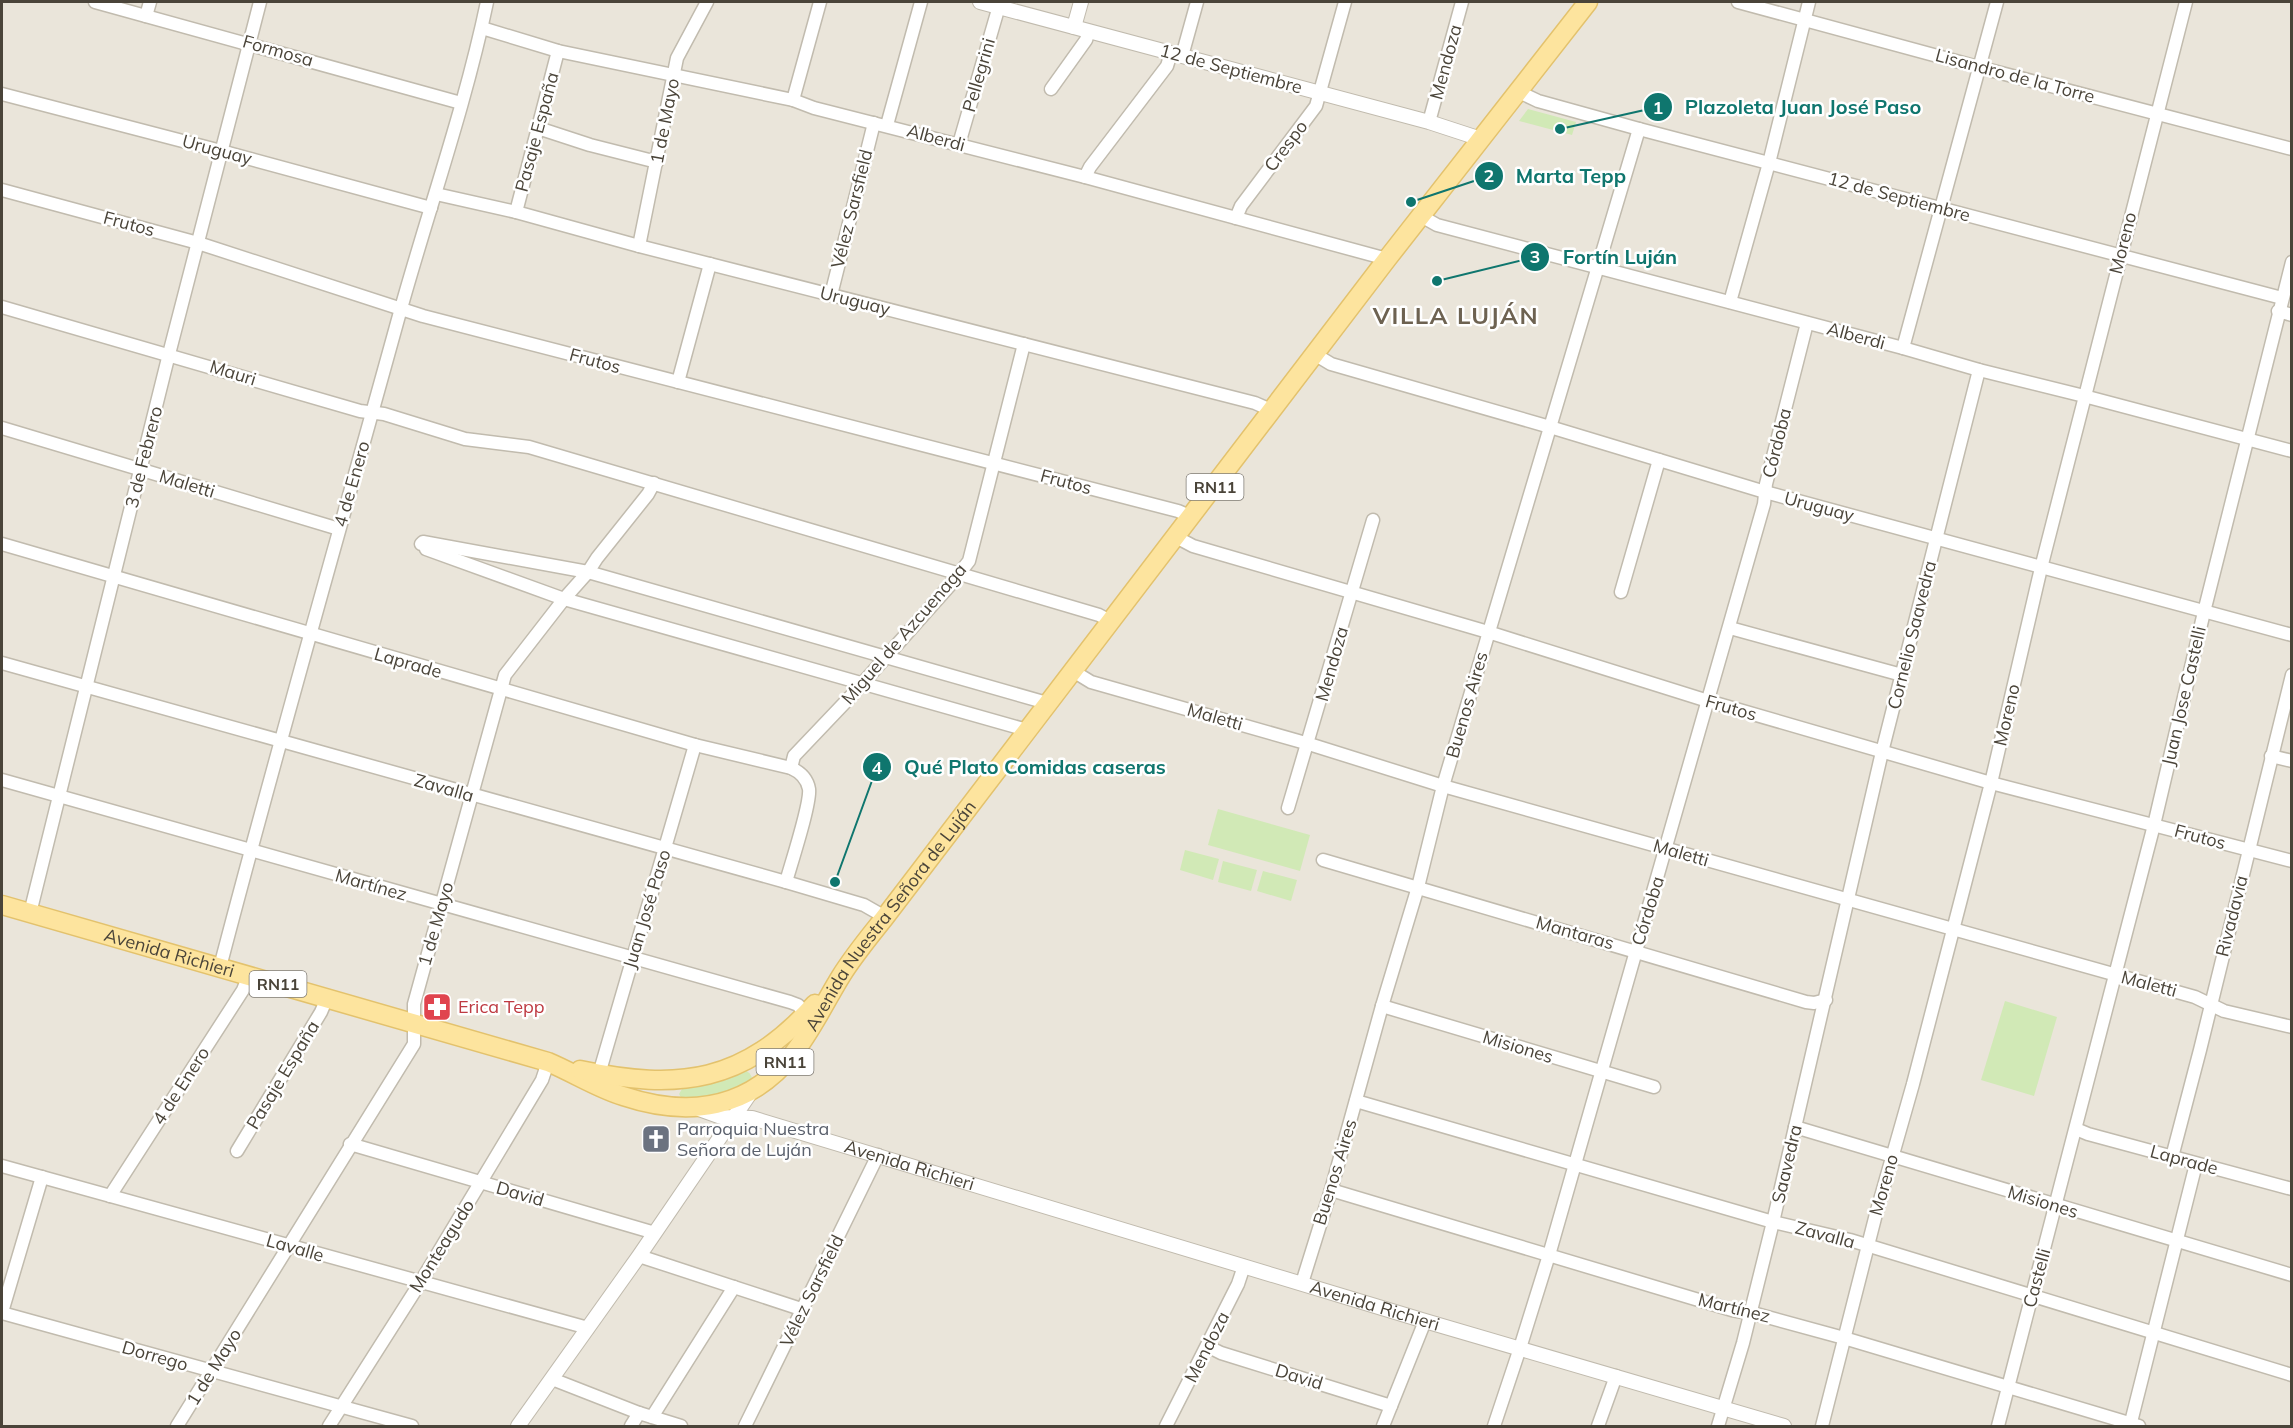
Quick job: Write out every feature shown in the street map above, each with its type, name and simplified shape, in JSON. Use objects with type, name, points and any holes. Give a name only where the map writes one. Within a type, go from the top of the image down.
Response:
[{"type":"main road","name":"Avenida Nuestra Señora de Luján","points":[[694,1107],[721,1104],[755,1090],[792,1056],[843,974],[885,917],[1387,260],[1588,2]]},
{"type":"main road","name":"Avenida Richieri","points":[[2,905],[551,1063],[625,1097],[674,1106],[694,1107]]},
{"type":"main road","name":"RN11","points":[[551,1063],[644,1081],[676,1080],[712,1073],[745,1063],[785,1035],[843,974]]},
{"type":"main road","name":"RN11","points":[[745,1063],[758,1070],[760,1079],[755,1090]]},
{"type":"main road","points":[[674,1106],[670,1094],[676,1080]]},
{"type":"street","name":"Formosa","points":[[95,2],[461,103]]},
{"type":"street","points":[[146,16],[150,2]]},
{"type":"street","name":"3 de Febrero","points":[[30,913],[169,354],[260,2]]},
{"type":"street","name":"4 de Enero","points":[[220,967],[339,530],[482,28],[487,2]]},
{"type":"street","name":"1 de Mayo","points":[[639,246],[673,75],[680,51],[707,2]]},
{"type":"street","points":[[793,100],[820,2]]},
{"type":"street","name":"Vélez Sarsfield","points":[[831,295],[880,124],[921,2]]},
{"type":"street","name":"12 de Septiembre","points":[[980,2],[1429,122],[1481,139]]},
{"type":"street","points":[[1074,27],[1081,2]]},
{"type":"street","points":[[1085,177],[1090,167],[1176,54],[1197,2]]},
{"type":"street","name":"Crespo","points":[[1236,218],[1241,206],[1316,106],[1345,2]]},
{"type":"street","name":"Mendoza","points":[[1429,122],[1462,2]]},
{"type":"street","name":"Lisandro de la Torre","points":[[1738,2],[2292,149]]},
{"type":"street","points":[[1730,302],[1769,163],[1809,2]]},
{"type":"street","points":[[1903,348],[1997,2]]},
{"type":"street","name":"Moreno","points":[[1821,1426],[1991,783],[2041,568],[2186,2]]},
{"type":"street","name":"Pellegrini","points":[[959,144],[999,6]]},
{"type":"street","name":"Alberdi","points":[[482,28],[558,51],[793,100],[814,108],[1085,177],[1387,260]]},
{"type":"street","points":[[1051,88],[1086,40],[1089,31]]},
{"type":"street","name":"Pasaje España","points":[[516,212],[558,51]]},
{"type":"street","name":"12 de Septiembre","points":[[1519,92],[1538,101],[1639,129],[2282,298]]},
{"type":"street","name":"Uruguay","points":[[2,94],[431,208]]},
{"type":"street","points":[[538,128],[590,145],[657,162]]},
{"type":"street","name":"Buenos Aires","points":[[1302,1283],[1418,887],[1443,786],[1639,129]]},
{"type":"street","name":"Frutos","points":[[2,190],[198,243],[401,309],[1178,511],[1192,517]]},
{"type":"street","name":"Uruguay","points":[[436,194],[516,212],[639,246],[1255,403],[1273,411]]},
{"type":"street","name":"Alberdi","points":[[1421,216],[1437,225],[1903,348],[1978,370],[2292,451]]},
{"type":"street","name":"Juan Jose Castelli","points":[[2076,1129],[2154,825],[2246,439],[2292,262]]},
{"type":"street","points":[[678,382],[710,264]]},
{"type":"street","name":"Mauri","points":[[2,307],[360,411],[373,412],[465,439],[530,447],[960,572],[1099,615],[1112,622]]},
{"type":"street","points":[[2278,311],[2292,315]]},
{"type":"street","name":"Córdoba","points":[[1494,1426],[1549,1255],[1730,628],[1764,504],[1765,492],[1807,323]]},
{"type":"street","name":"Miguel de Azcuenaga","points":[[791,768],[794,756],[862,684],[969,561],[1024,344]]},
{"type":"street","name":"Uruguay","points":[[1316,355],[1331,364],[1765,492],[2292,635]]},
{"type":"street","name":"Cornelio Saavedra","points":[[1847,899],[1978,370]]},
{"type":"street","name":"Maletti","points":[[2,428],[339,530]]},
{"type":"street","points":[[1621,592],[1659,460]]},
{"type":"street","name":"1 de Mayo","points":[[177,1426],[414,1044],[414,1004],[505,675],[588,572],[654,483]]},
{"type":"street","name":"Mendoza","points":[[1288,808],[1309,744],[1373,519]]},
{"type":"street","name":"Frutos","points":[[1176,537],[1193,546],[1488,632],[1708,701],[1882,752],[1991,783],[2292,861]]},
{"type":"street","points":[[1027,730],[564,599],[422,547],[421,544],[423,542],[588,572],[1047,703]]},
{"type":"street","name":"Laprade","points":[[2,544],[695,745],[791,768]]},
{"type":"street","points":[[1730,628],[1902,675]]},
{"type":"street","name":"Zavalla","points":[[2,663],[786,882],[864,905],[885,917]]},
{"type":"street","name":"Maletti","points":[[1073,671],[1091,682],[1309,744],[1443,786],[2195,997],[2224,1011],[2292,1027]]},
{"type":"street","name":"Rivadavia","points":[[2172,1157],[2292,675]]},
{"type":"street","name":"Juan José Paso","points":[[599,1074],[695,745]]},
{"type":"street","points":[[2271,756],[2292,761]]},
{"type":"street","points":[[786,882],[809,796],[809,787],[800,772],[791,768]]},
{"type":"street","name":"Martínez","points":[[2,780],[790,1002],[798,1005],[806,1015]]},
{"type":"street","name":"Mantaras","points":[[1323,860],[1806,1002],[1826,1000]]},
{"type":"street","name":"Saavedra","points":[[1718,1426],[1773,1222],[1826,1000],[1847,899]]},
{"type":"street","name":"4 de Enero","points":[[110,1196],[243,990],[249,975]]},
{"type":"street","name":"Pasaje España","points":[[237,1151],[321,1012],[327,998]]},
{"type":"street","name":"Misiones","points":[[1382,1006],[1654,1087]]},
{"type":"street","name":"Monteagudo","points":[[329,1426],[420,1283],[551,1063]]},
{"type":"street","points":[[518,1426],[755,1090]]},
{"type":"street","name":"Zavalla","points":[[1356,1101],[1773,1222],[1821,1232],[2292,1375]]},
{"type":"street","name":"Avenida Richieri","points":[[694,1107],[733,1119],[753,1118],[1425,1322],[1784,1426]]},
{"type":"street","name":"Misiones","points":[[1795,1127],[2292,1275]]},
{"type":"street","name":"Laprade","points":[[2076,1129],[2292,1189]]},
{"type":"street","name":"Castelli","points":[[1998,1426],[2076,1129]]},
{"type":"street","name":"David","points":[[350,1144],[655,1233]]},
{"type":"street","name":"Vélez Sarsfield","points":[[745,1426],[804,1310],[878,1155]]},
{"type":"street","points":[[2133,1426],[2196,1164]]},
{"type":"street","name":"Lavalle","points":[[2,1166],[588,1328]]},
{"type":"street","points":[[2,1313],[42,1177]]},
{"type":"street","name":"Martínez","points":[[1330,1190],[1749,1313],[1844,1338],[2133,1426]]},
{"type":"street","points":[[639,1256],[804,1310]]},
{"type":"street","name":"Mendoza","points":[[1166,1426],[1239,1284],[1244,1266]]},
{"type":"street","points":[[631,1426],[645,1415],[734,1287]]},
{"type":"street","name":"Dorrego","points":[[2,1313],[412,1426]]},
{"type":"street","points":[[1383,1426],[1425,1322]]},
{"type":"street","name":"David","points":[[1207,1346],[1221,1353],[1391,1406]]},
{"type":"street","points":[[1598,1426],[1616,1376]]},
{"type":"street","points":[[552,1379],[645,1415],[681,1426]]},
{"type":"shaded area","points":[[2,2],[2291,2],[2291,1426],[2,1426]]},
{"type":"green space","points":[[1528,109],[1576,122],[1572,135],[1519,121]]},
{"type":"green space","points":[[1218,809],[1310,835],[1300,871],[1208,845]]},
{"type":"green space","points":[[1185,850],[1219,859],[1213,880],[1180,870]]},
{"type":"green space","points":[[1223,861],[1257,870],[1251,891],[1218,882]]},
{"type":"green space","points":[[1263,871],[1297,880],[1291,901],[1257,891]]},
{"type":"green space","points":[[2005,1001],[2057,1017],[2034,1096],[1981,1080]]},
{"type":"green space","points":[[744,1069],[751,1075],[752,1083],[724,1098],[682,1099],[679,1094],[685,1084]]},
{"type":"place","name":"Plazoleta Juan José Paso","points":[[1560,129]]},
{"type":"place","name":"Marta Tepp","points":[[1411,202]]},
{"type":"place","name":"Fortín Luján","points":[[1437,281]]},
{"type":"place","name":"Qué Plato Comidas caseras","points":[[835,882]]},
{"type":"place","name":"Erica Tepp","points":[[437,1007]]},
{"type":"place","name":"Parroquia Nuestra Señora de Luján","points":[[656,1139]]},
{"type":"district","name":"VILLA LUJÁN","points":[[1456,316]]}]
